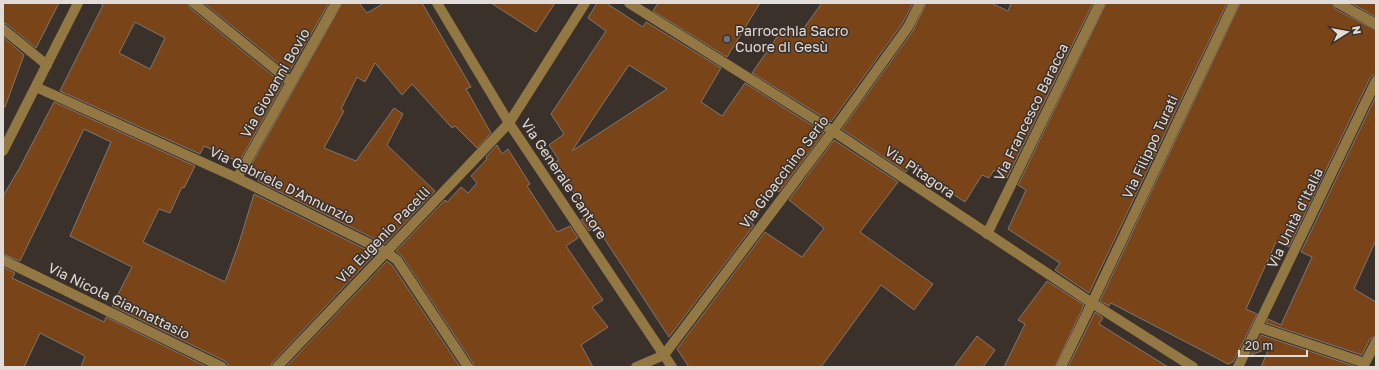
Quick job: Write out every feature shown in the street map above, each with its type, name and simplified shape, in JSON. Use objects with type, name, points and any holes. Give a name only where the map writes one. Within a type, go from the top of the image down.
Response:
[{"type":"street","points":[[3,151],[78,3]]},
{"type":"street","points":[[194,3],[291,82]]},
{"type":"street","name":"Via Giovanni Bovio","points":[[237,178],[336,3]]},
{"type":"street","name":"Via Generale Cantore","points":[[437,3],[509,123],[672,367]]},
{"type":"street","name":"Via Eugenio Pacelli","points":[[277,367],[509,123],[585,3]]},
{"type":"street","name":"Via Pitagora","points":[[629,3],[833,130],[1092,303],[1194,367]]},
{"type":"street","name":"Via Gioacchino Serio","points":[[664,355],[833,130],[908,27],[920,3]]},
{"type":"street","name":"Via Francesco Baracca","points":[[987,234],[1100,3]]},
{"type":"street","name":"Via Filippo Turati","points":[[1060,367],[1092,303],[1234,3]]},
{"type":"street","points":[[1338,3],[1376,24]]},
{"type":"street","points":[[3,29],[47,65]]},
{"type":"street","name":"Via Unità d'Italia","points":[[1238,367],[1376,81]]},
{"type":"street","name":"Via Gabriele D'Annunzio","points":[[36,87],[237,178],[386,252],[397,260],[468,367]]},
{"type":"street","name":"Via Nicola Giannattasio","points":[[3,260],[222,367]]},
{"type":"street","points":[[1258,327],[1365,363],[1376,342]]},
{"type":"street","points":[[636,367],[664,355]]},
{"type":"building","points":[[3,3],[59,3],[36,48],[7,24],[3,23]]},
{"type":"building","points":[[100,3],[188,3],[190,8],[283,84],[239,162],[204,146],[200,154],[60,91],[103,5]],"holes":[[[135,22],[165,38],[150,69],[119,53]]]},
{"type":"building","points":[[204,3],[329,3],[289,72]]},
{"type":"building","points":[[342,3],[359,3],[367,13],[384,3],[422,3],[471,87],[466,89],[491,133],[477,148],[455,126],[452,128],[412,84],[402,95],[375,63],[365,82],[357,77],[341,109],[344,111],[324,148],[356,161],[394,108],[403,114],[387,145],[435,191],[385,244],[258,181],[261,172],[250,167]]},
{"type":"building","points":[[491,3],[555,3],[536,32]]},
{"type":"building","points":[[597,3],[606,3],[643,27],[646,22],[721,68],[701,102],[722,116],[745,83],[824,133],[779,192],[775,189],[750,222],[754,225],[669,337],[596,226],[589,231],[581,220],[589,216],[554,163],[559,160],[549,145],[564,134],[551,114],[606,31],[588,18]],"holes":[[[629,65],[667,89],[572,151]]]},
{"type":"building","name":"Parrocchia Sacro Cuore di Gesù","points":[[658,3],[760,3],[727,57],[653,11]]},
{"type":"building","points":[[822,3],[913,3],[902,24],[831,122],[752,73],[784,27],[798,36]]},
{"type":"building","points":[[926,3],[991,3],[1008,11],[1011,3],[1093,3],[1007,178],[994,170],[989,178],[982,175],[965,202],[910,166],[906,172],[842,129],[913,31]]},
{"type":"building","points":[[1106,3],[1227,3],[1089,293],[1055,270],[1060,263],[1008,229],[1026,190],[1018,185]]},
{"type":"building","points":[[1240,3],[1332,3],[1335,9],[1376,30],[1376,75],[1373,75],[1370,78],[1289,247],[1276,242],[1246,309],[1257,314],[1233,362],[1228,364],[1111,303],[1109,306],[1100,301]]},
{"type":"building","points":[[1351,3],[1376,3],[1376,17]]},
{"type":"building","points":[[3,37],[24,55],[5,107],[3,107]]},
{"type":"building","points":[[1376,96],[1376,240],[1354,289],[1376,302],[1376,336],[1370,339],[1362,355],[1266,323],[1268,319],[1281,325],[1312,257],[1301,252]]},
{"type":"building","points":[[54,102],[195,166],[184,188],[182,187],[170,213],[159,209],[143,242],[225,282],[254,194],[375,254],[272,363],[271,367],[228,367],[228,364],[225,361],[112,306],[132,267],[70,236],[111,142],[84,129],[20,261],[3,254],[3,196]]},
{"type":"building","points":[[834,140],[898,182],[860,232],[933,284],[914,310],[881,285],[821,367],[689,367],[677,349],[765,232],[802,257],[824,228],[789,200]]},
{"type":"building","points":[[497,145],[502,154],[508,149],[530,184],[527,186],[557,232],[570,226],[578,238],[566,246],[603,300],[592,307],[608,327],[581,345],[593,367],[474,367],[473,363],[402,256],[396,251],[445,200],[447,202],[461,187],[468,193],[477,183],[471,176],[487,159],[486,157]]},
{"type":"building","points":[[387,261],[392,265],[460,367],[286,367]]},
{"type":"building","points":[[3,267],[15,273],[12,278],[104,322],[106,317],[207,367],[81,367],[85,356],[40,333],[24,367],[3,367]]},
{"type":"building","points":[[1047,281],[1084,305],[1055,367],[1004,367],[1025,324],[1018,320]]},
{"type":"building","points":[[1095,312],[1103,318],[1099,324],[1168,367],[1068,367]]},
{"type":"building","points":[[1261,335],[1357,367],[1261,367],[1269,348],[1251,355]]},
{"type":"building","points":[[977,336],[995,350],[983,367],[954,367]]},
{"type":"place","name":"Parrocchia Sacro Cuore di Gesù","points":[[727,39]]}]
